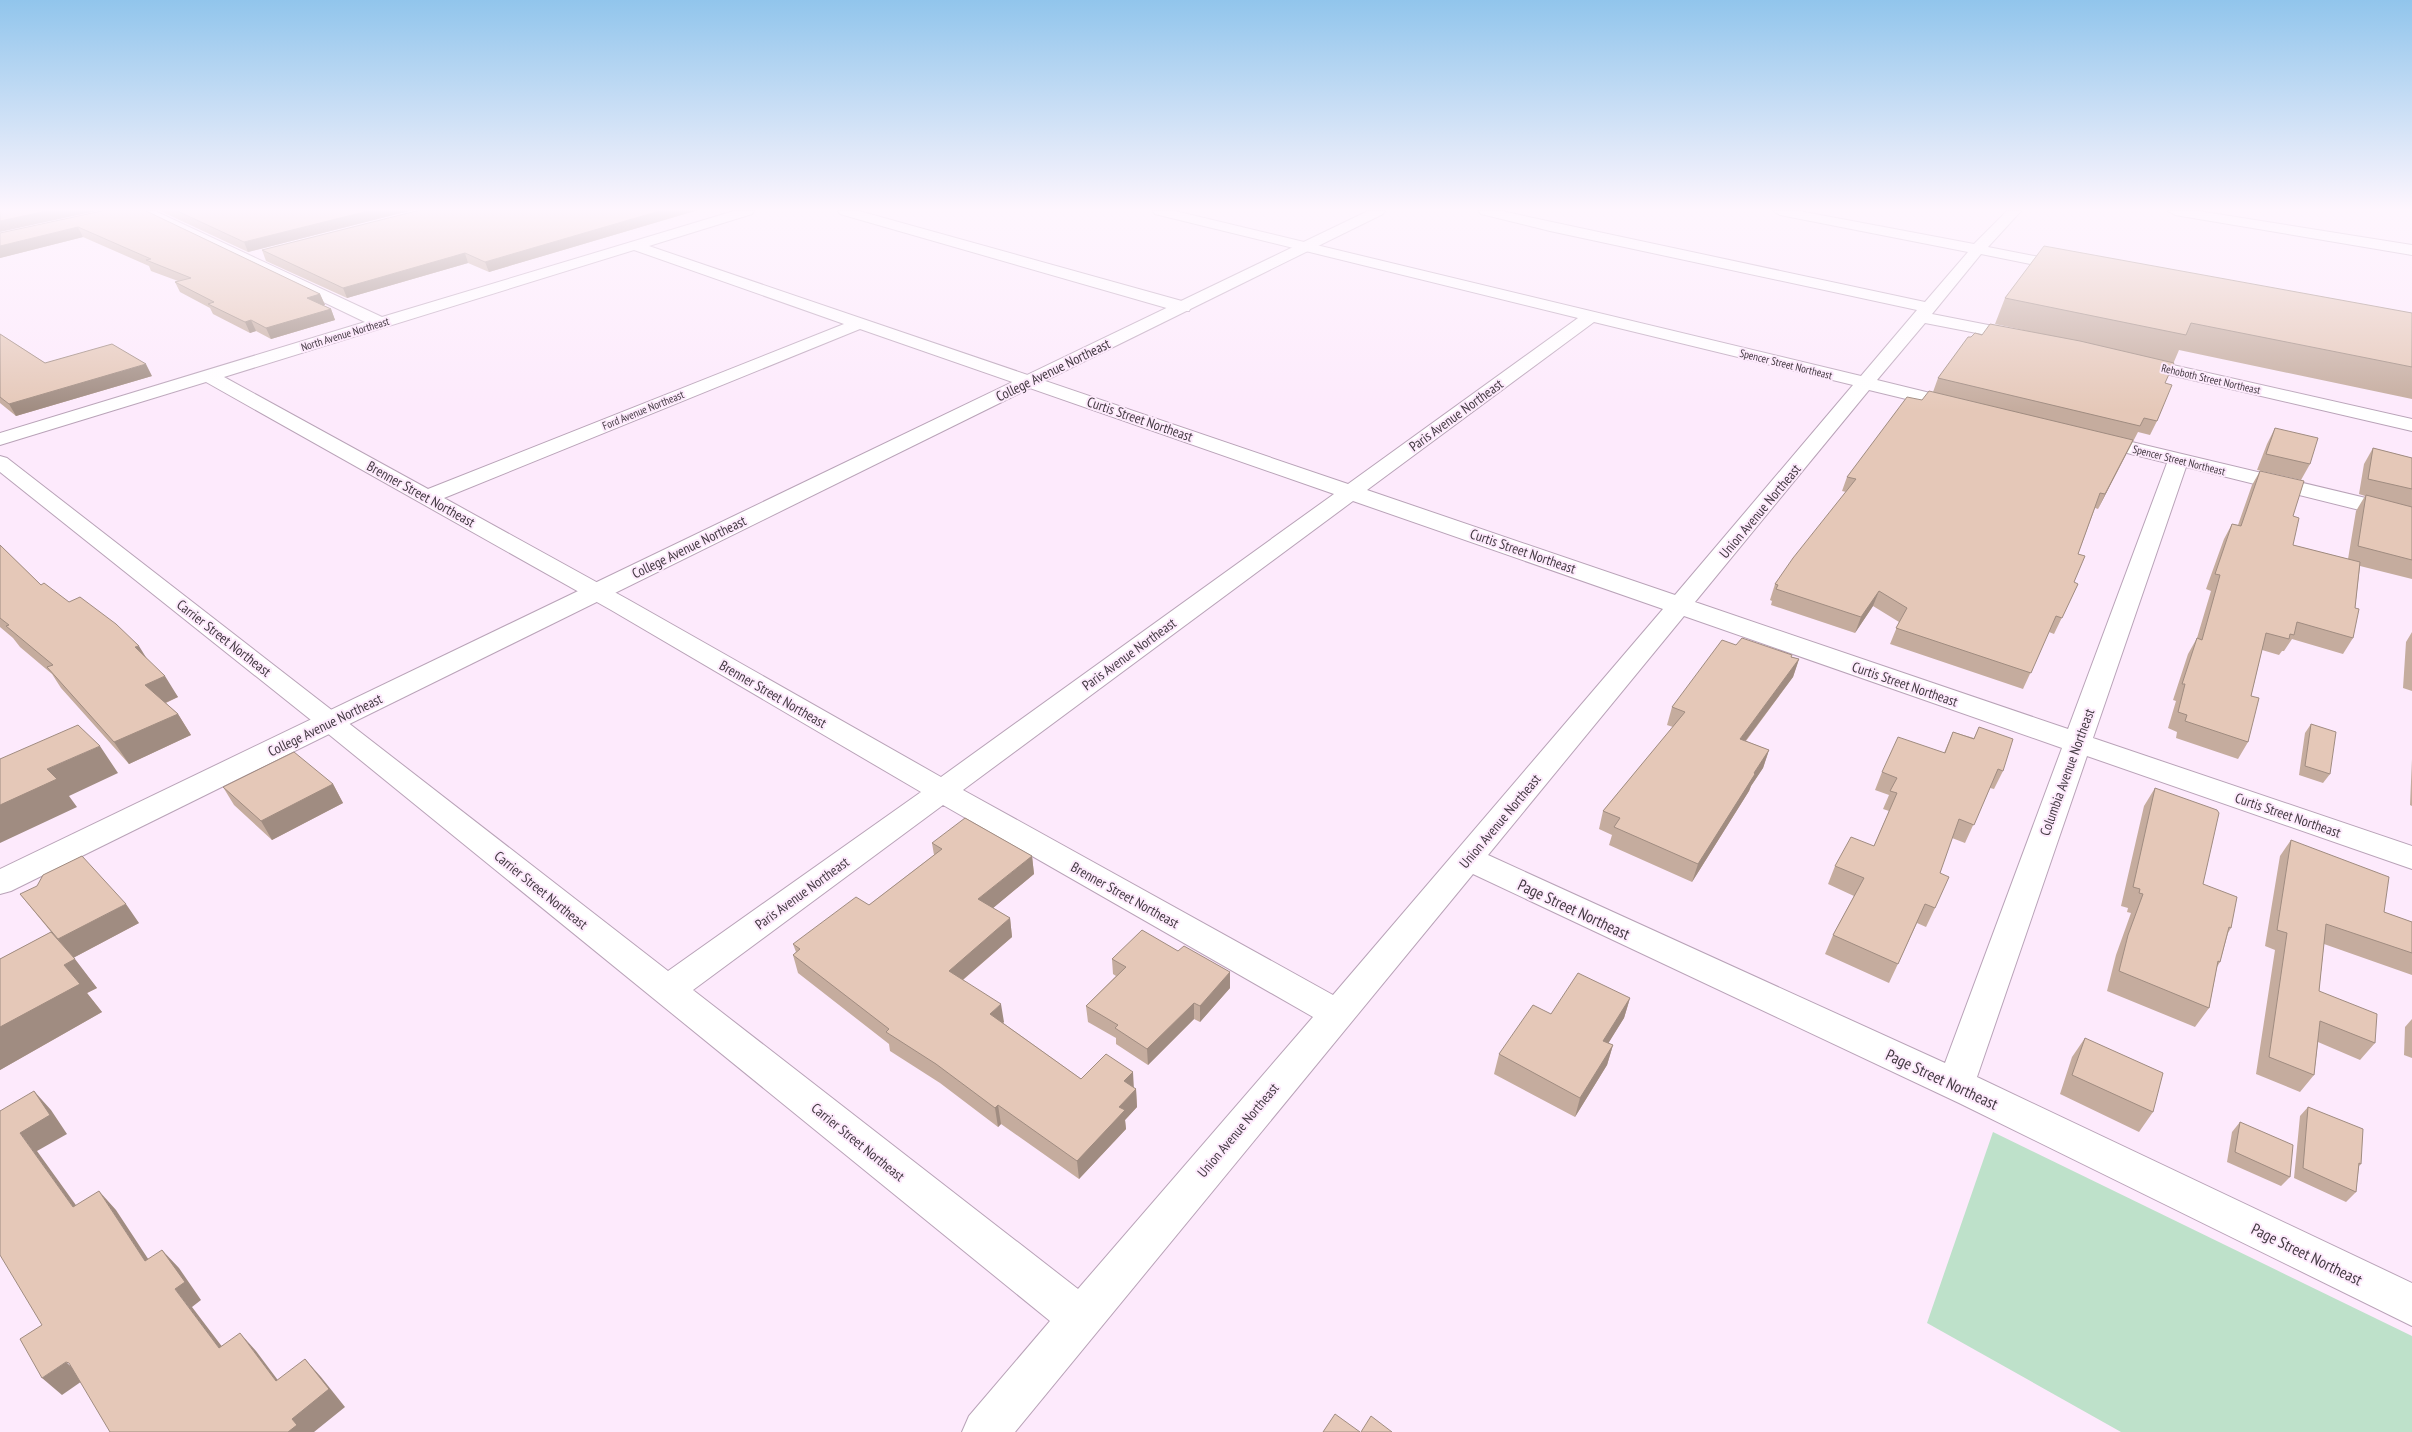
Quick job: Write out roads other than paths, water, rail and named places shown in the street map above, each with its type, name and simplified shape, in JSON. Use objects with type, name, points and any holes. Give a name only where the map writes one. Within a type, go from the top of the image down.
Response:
[{"type":"street","points":[[286,278],[380,323]]},
{"type":"street","name":"North Avenue Northeast","points":[[0,439],[527,278]]},
{"type":"street","name":"Curtis Street Northeast","points":[[726,278],[2412,858]]},
{"type":"street","points":[[1081,278],[1183,307]]},
{"type":"street","name":"College Avenue Northeast","points":[[0,883],[1242,278]]},
{"type":"street","name":"Spencer Street Northeast","points":[[1436,278],[1973,410]]},
{"type":"street","points":[[1772,278],[2038,340]]},
{"type":"street","name":"Union Avenue Northeast","points":[[985,1432],[1955,278]]},
{"type":"street","name":"Paris Avenue Northeast","points":[[667,990],[942,792],[1591,316]]},
{"type":"street","name":"Ford Avenue Northeast","points":[[427,497],[858,324]]},
{"type":"street","name":"Rehoboth Street Northeast","points":[[2119,357],[2412,425]]},
{"type":"street","name":"Brenner Street Northeast","points":[[209,376],[597,592],[942,792],[1337,1014]]},
{"type":"street","name":"Spencer Street Northeast","points":[[2077,435],[2412,516]]},
{"type":"street","name":"Columbia Avenue Northeast","points":[[1956,1084],[2178,460]]},
{"type":"street","name":"Carrier Street Northeast","points":[[0,462],[1080,1319]]},
{"type":"street","name":"Page Street Northeast","points":[[1468,859],[1956,1084],[2412,1305]]}]
